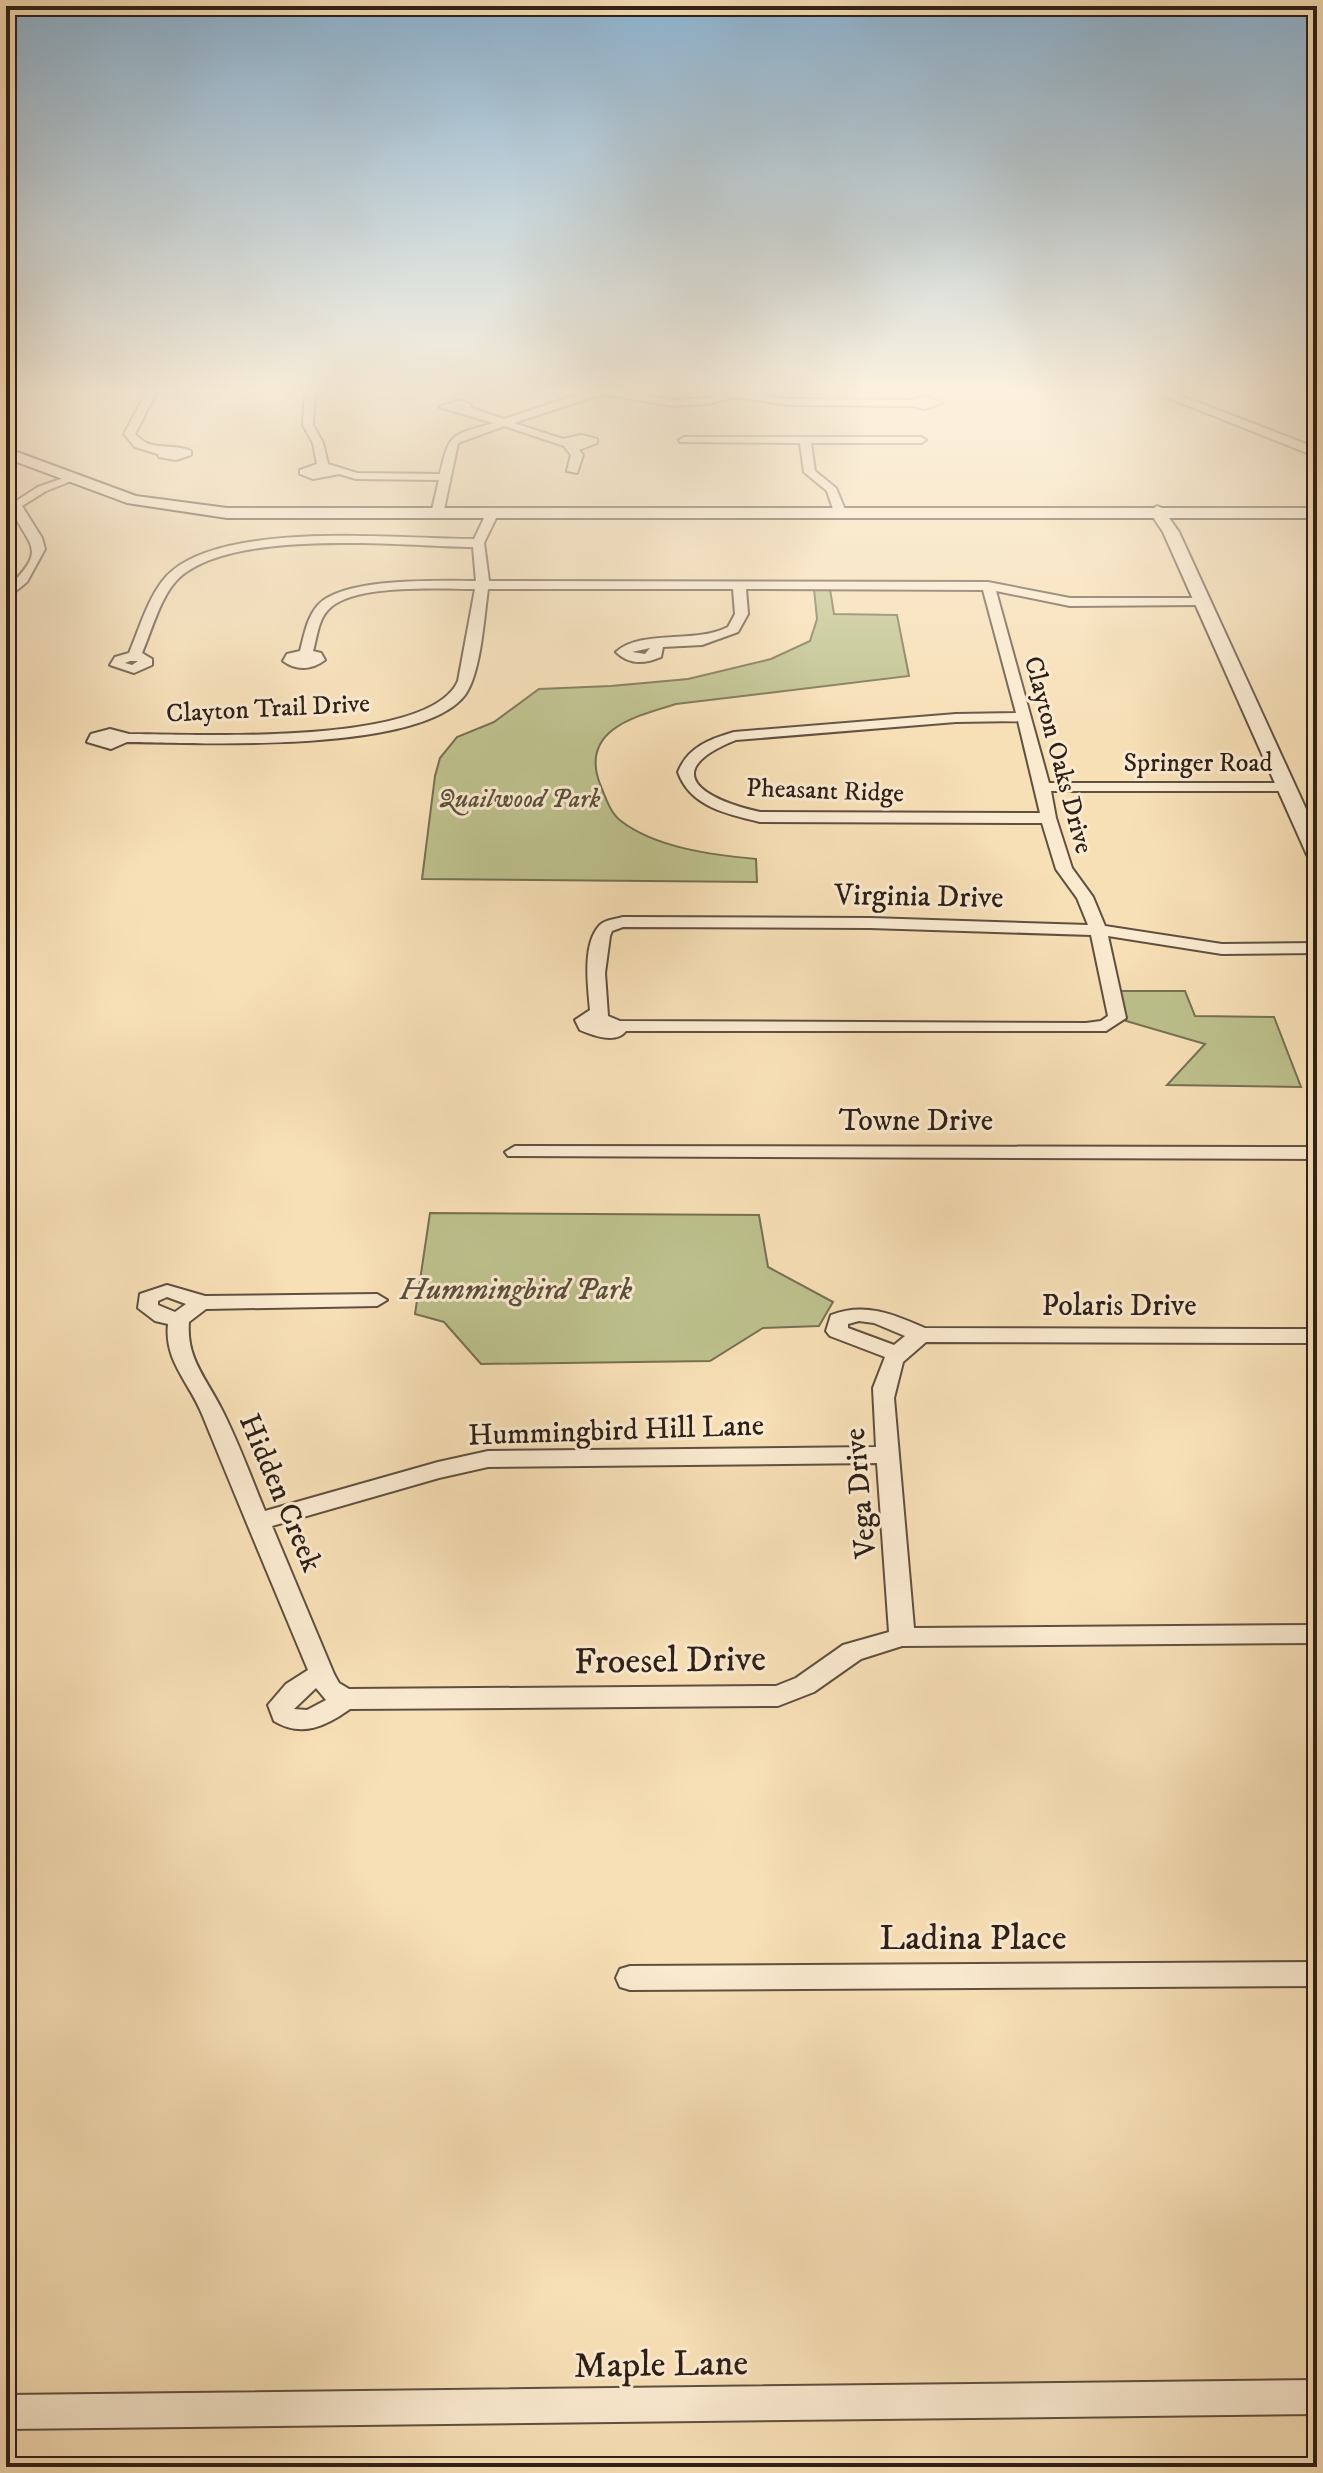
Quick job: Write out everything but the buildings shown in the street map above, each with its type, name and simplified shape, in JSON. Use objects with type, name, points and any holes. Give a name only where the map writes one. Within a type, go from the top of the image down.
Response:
[{"type":"main road","points":[[174,506],[209,512],[437,514],[1317,513]]},
{"type":"main road","points":[[1169,529],[1172,524],[1188,516],[1216,512]]},
{"type":"street","points":[[6,595],[22,583],[38,549],[38,542],[12,506]]},
{"type":"street","points":[[437,514],[439,506]]},
{"type":"street","points":[[838,506],[840,512]]},
{"type":"street","points":[[1157,511],[1169,529],[1317,855]]},
{"type":"street","points":[[134,657],[170,581],[205,557],[259,544],[300,541],[478,543],[492,514]]},
{"type":"street","name":"Clayton Trail Drive","points":[[125,738],[308,736],[383,728],[424,716],[452,701],[464,685],[482,586],[484,559],[478,543]]},
{"type":"street","points":[[306,654],[320,611],[330,601],[402,586],[988,586],[1070,602],[1202,601]]},
{"type":"street","points":[[635,645],[624,650],[625,655],[649,657],[656,654],[657,645],[695,642],[734,628],[742,615],[739,586]]},
{"type":"street","name":"Clayton Oaks Drive","points":[[988,586],[1064,869],[1085,897],[1098,930],[1116,1011],[1117,1018],[1113,1021]]},
{"type":"street","name":"Pheasant Ridge","points":[[1023,717],[956,718],[862,728],[744,734],[717,741],[694,755],[687,763],[686,774],[689,785],[707,801],[731,811],[760,817],[1048,818]]},
{"type":"street","name":"Springer Road","points":[[1043,787],[1286,787]]},
{"type":"street","name":"Virginia Drive","points":[[1113,1021],[1099,1028],[625,1027],[621,1032],[611,1034],[591,1031],[584,1020],[598,1013],[602,936],[610,925],[623,922],[870,923],[1098,930],[1222,949],[1317,948]]},
{"type":"street","name":"Towne Drive","points":[[515,1152],[1317,1153]]},
{"type":"street","name":"Hidden Creek","points":[[345,1699],[330,1690],[322,1674],[210,1407],[187,1374],[176,1341],[190,1310],[377,1300]]},
{"type":"street","name":"Polaris Drive","points":[[899,1351],[837,1331],[838,1320],[853,1313],[870,1314],[922,1335],[1317,1336]]},
{"type":"street","points":[[899,1351],[922,1335]]},
{"type":"street","name":"Vega Drive","points":[[899,1351],[884,1384],[902,1637]]},
{"type":"street","name":"Hummingbird Hill Lane","points":[[257,1522],[438,1470],[488,1459],[887,1455]]},
{"type":"street","name":"Froesel Drive","points":[[345,1699],[778,1696],[805,1685],[852,1652],[902,1637],[1317,1634]]},
{"type":"street","points":[[322,1674],[303,1682],[290,1694],[281,1705],[283,1714],[297,1722],[305,1721],[325,1714],[345,1699]]},
{"type":"street","name":"Ladina Place","points":[[630,1978],[1317,1974]]},
{"type":"street","name":"Maple Lane","points":[[6,2412],[1317,2397]]},
{"type":"green space","name":"Quailwood Park","points":[[814,589],[830,589],[834,614],[897,615],[909,676],[676,704],[629,720],[605,738],[598,750],[596,765],[600,784],[617,818],[635,830],[668,844],[756,859],[757,882],[422,879],[435,776],[440,758],[457,737],[494,722],[539,689],[688,679],[771,659],[810,641],[817,619]]},
{"type":"green space","points":[[1119,991],[1185,991],[1195,1016],[1274,1017],[1301,1087],[1167,1085],[1205,1044],[1126,1021]]},
{"type":"green space","name":"Hummingbird Park","points":[[430,1213],[759,1215],[768,1267],[833,1302],[819,1326],[763,1328],[710,1361],[481,1364],[444,1322],[415,1314]]}]
